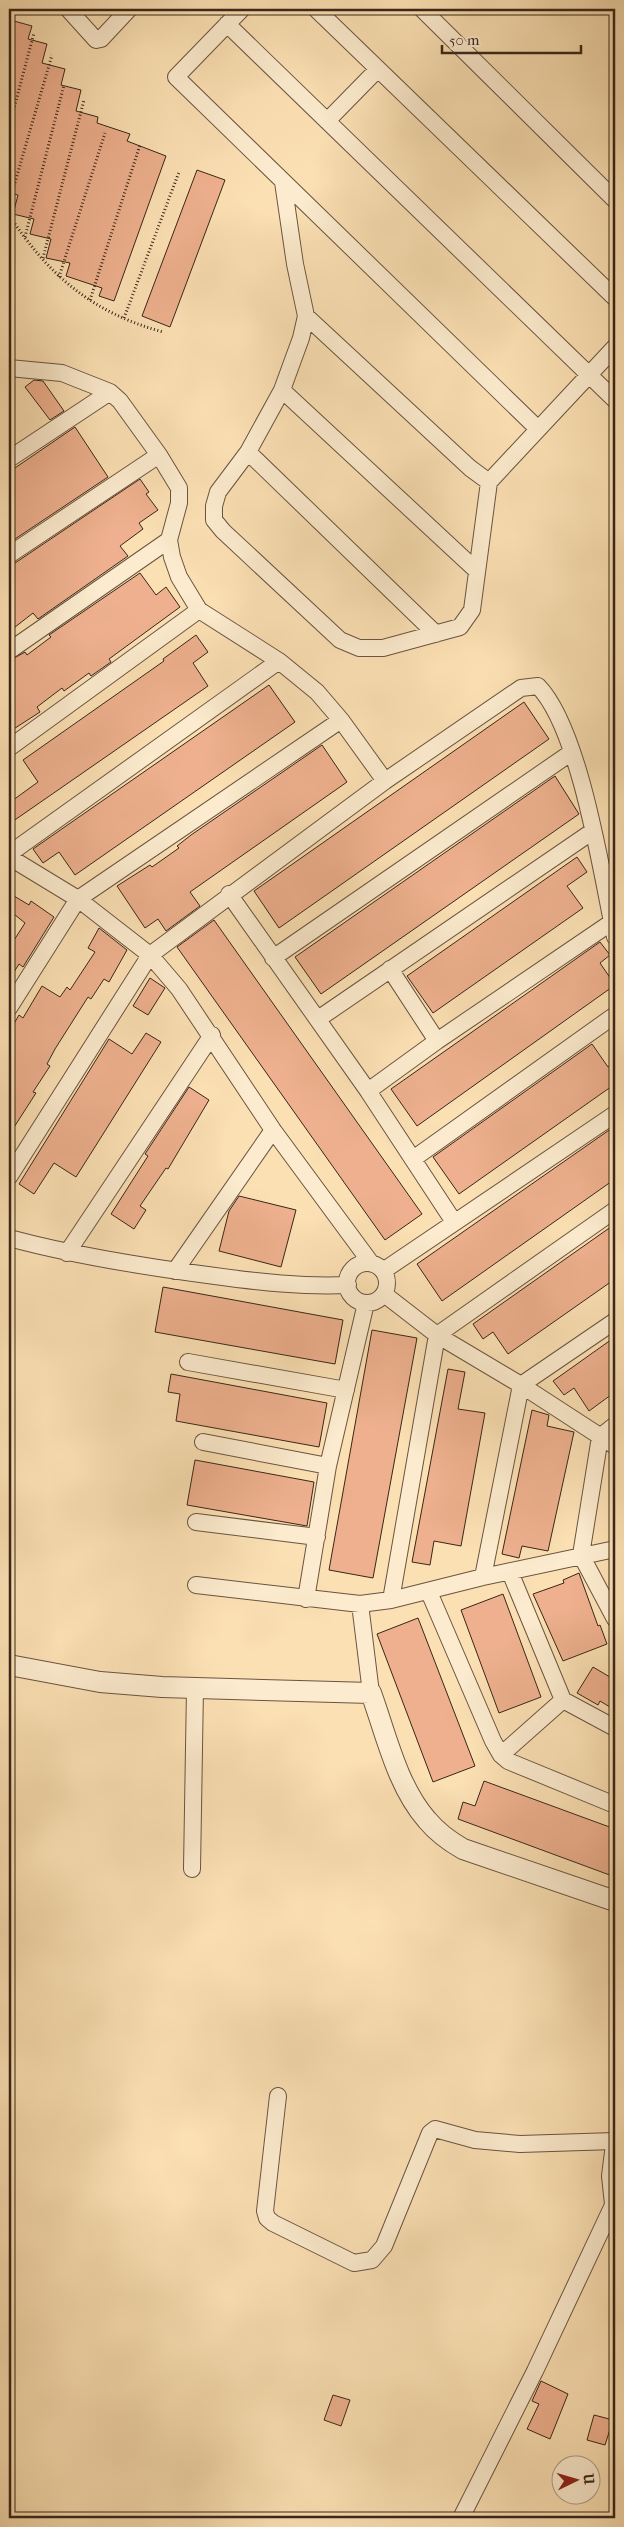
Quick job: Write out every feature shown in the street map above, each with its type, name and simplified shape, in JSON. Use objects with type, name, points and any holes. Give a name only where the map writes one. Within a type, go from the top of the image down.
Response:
[{"type":"street","points":[[68,9],[96,40],[101,39],[129,9]]},
{"type":"street","points":[[242,9],[176,78],[538,429]]},
{"type":"street","points":[[316,9],[615,298]]},
{"type":"street","points":[[422,9],[615,200]]},
{"type":"street","points":[[227,24],[615,400]]},
{"type":"street","points":[[327,121],[378,69]]},
{"type":"street","points":[[283,182],[295,264],[306,316],[301,338],[282,390],[248,452],[218,492],[214,506],[214,520],[223,531],[340,640],[359,648],[383,648],[460,626],[472,610],[489,482],[615,346]]},
{"type":"street","points":[[306,316],[470,468],[489,482]]},
{"type":"street","points":[[9,368],[62,373],[110,392],[120,401],[160,455],[179,488],[179,503],[169,540],[172,557],[179,577],[200,610],[279,661],[317,692],[341,720],[385,781]]},
{"type":"street","points":[[282,390],[477,571]]},
{"type":"street","points":[[9,459],[110,392]]},
{"type":"street","points":[[248,452],[436,634]]},
{"type":"street","points":[[9,555],[160,455]]},
{"type":"street","points":[[9,651],[169,540]]},
{"type":"street","points":[[9,748],[200,610]]},
{"type":"street","points":[[279,661],[9,856],[78,899],[150,955],[178,988],[212,1035],[273,1130],[377,1267],[387,1282],[384,1294],[376,1301],[366,1303],[354,1298],[348,1285],[351,1271],[357,1266],[377,1267],[454,1222],[615,1114]]},
{"type":"street","points":[[9,1177],[150,955],[229,894],[385,781],[521,688],[538,686],[552,702],[572,752],[593,831],[614,929],[437,1041],[368,1091]]},
{"type":"street","points":[[9,1008],[78,899],[341,720]]},
{"type":"street","points":[[273,958],[572,752]]},
{"type":"street","points":[[318,1019],[593,831]]},
{"type":"street","points":[[229,894],[368,1091],[454,1222]]},
{"type":"street","points":[[390,969],[437,1041]]},
{"type":"street","points":[[413,1160],[615,1015]]},
{"type":"street","points":[[67,1253],[212,1035]]},
{"type":"street","points":[[175,1271],[273,1130]]},
{"type":"street","points":[[391,1600],[437,1335],[615,1210]]},
{"type":"street","points":[[9,1238],[67,1253],[175,1271],[276,1284],[317,1287],[348,1285]]},
{"type":"street","points":[[384,1294],[437,1335],[521,1385],[615,1446]]},
{"type":"street","points":[[306,1599],[328,1466],[366,1303]]},
{"type":"street","points":[[483,1577],[521,1385],[615,1320]]},
{"type":"street","points":[[188,1362],[346,1390]]},
{"type":"street","points":[[615,1425],[600,1437],[581,1555],[615,1619]]},
{"type":"street","points":[[203,1442],[328,1466]]},
{"type":"street","points":[[196,1522],[317,1537]]},
{"type":"street","points":[[196,1585],[360,1604],[429,1592],[483,1577],[615,1549]]},
{"type":"street","points":[[510,1572],[563,1700],[615,1728]]},
{"type":"street","points":[[429,1592],[493,1741],[501,1754],[508,1761],[615,1805]]},
{"type":"street","points":[[360,1604],[371,1693],[401,1776],[414,1802],[426,1820],[444,1837],[472,1853],[615,1901]]},
{"type":"street","points":[[9,1665],[100,1682],[196,1688],[371,1693]]},
{"type":"street","points":[[192,1870],[196,1688]]},
{"type":"street","points":[[501,1754],[563,1700]]},
{"type":"street","points":[[278,2096],[265,2211],[267,2218],[273,2223],[354,2263],[372,2260],[384,2246],[430,2133],[435,2129],[475,2140],[520,2144],[615,2141]]},
{"type":"street","points":[[461,2518],[535,2371],[615,2204],[612,2176],[615,2152]]},
{"type":"path","points":[[9,28],[11,22]]},
{"type":"path","points":[[9,128],[34,33]]},
{"type":"path","points":[[9,203],[52,55]]},
{"type":"path","points":[[25,238],[64,86]]},
{"type":"path","points":[[42,259],[84,100]]},
{"type":"path","points":[[59,278],[105,134]]},
{"type":"path","points":[[90,300],[140,145]]},
{"type":"path","points":[[124,318],[179,172]]},
{"type":"path","points":[[9,215],[25,238],[59,278],[90,300],[124,318],[143,327],[164,332]]},
{"type":"building","points":[[14,21],[32,26],[28,39],[47,44],[42,63],[65,69],[61,85],[81,90],[76,111],[98,117],[97,123],[130,134],[127,141],[166,156],[114,301],[99,296],[102,288],[66,276],[70,263],[46,258],[51,239],[30,234],[34,219],[13,214],[18,195],[9,193],[9,43]]},
{"type":"building","points":[[197,170],[225,180],[170,327],[142,316]]},
{"type":"building","points":[[34,380],[43,381],[64,411],[50,420],[25,387]]},
{"type":"building","points":[[75,427],[108,477],[9,543],[9,472]]},
{"type":"building","points":[[140,479],[149,492],[146,494],[158,510],[139,523],[143,529],[120,546],[128,556],[38,619],[33,613],[10,631],[13,636],[9,639],[9,565],[15,563]]},
{"type":"building","points":[[140,573],[156,595],[166,587],[180,607],[109,659],[111,662],[91,676],[89,673],[64,691],[62,688],[37,707],[40,712],[9,732],[9,661],[25,652],[27,655],[51,637],[49,635]]},
{"type":"building","points":[[196,635],[208,652],[193,663],[208,686],[9,824],[9,803],[38,782],[23,760],[164,661],[163,659]]},
{"type":"building","points":[[269,685],[295,722],[75,875],[59,852],[43,863],[33,849]]},
{"type":"building","points":[[524,702],[549,739],[279,928],[254,891]]},
{"type":"building","points":[[322,745],[347,782],[190,892],[200,906],[166,931],[158,919],[145,928],[117,886],[150,865],[152,867],[179,848],[177,846],[191,835]]},
{"type":"building","points":[[555,776],[579,814],[321,994],[295,957]]},
{"type":"building","points":[[577,857],[587,872],[567,886],[583,908],[433,1013],[407,976]]},
{"type":"building","points":[[9,893],[29,905],[31,901],[54,917],[23,967],[19,964],[9,980],[9,948],[25,923],[9,910]]},
{"type":"building","points":[[214,920],[422,1214],[385,1240],[177,947]]},
{"type":"building","points":[[99,928],[127,950],[109,982],[104,979],[91,999],[88,997],[55,1049],[47,1064],[50,1066],[33,1092],[36,1093],[9,1135],[9,1032],[19,1015],[23,1018],[42,986],[60,997],[67,987],[70,990],[95,952],[88,948]]},
{"type":"building","points":[[600,942],[610,955],[600,963],[615,985],[417,1126],[391,1089]]},
{"type":"building","points":[[150,978],[165,988],[148,1015],[133,1006]]},
{"type":"building","points":[[146,1033],[161,1042],[76,1177],[54,1163],[34,1194],[19,1184],[109,1039],[132,1054]]},
{"type":"building","points":[[592,1044],[608,1067],[615,1062],[615,1084],[459,1194],[433,1157]]},
{"type":"building","points":[[189,1087],[209,1100],[168,1169],[166,1168],[140,1206],[146,1210],[134,1229],[111,1214],[148,1156],[145,1154]]},
{"type":"building","points":[[615,1126],[615,1179],[442,1301],[417,1264]]},
{"type":"building","points":[[239,1196],[296,1210],[281,1267],[219,1251],[229,1211]]},
{"type":"building","points":[[615,1224],[615,1279],[508,1354],[493,1332],[483,1339],[473,1324]]},
{"type":"building","points":[[163,1287],[343,1320],[335,1364],[155,1332]]},
{"type":"building","points":[[372,1330],[417,1338],[373,1578],[329,1570]]},
{"type":"building","points":[[615,1337],[615,1392],[589,1411],[574,1388],[564,1395],[553,1381]]},
{"type":"building","points":[[448,1369],[465,1372],[458,1409],[485,1413],[461,1546],[434,1541],[430,1565],[412,1562]]},
{"type":"building","points":[[171,1374],[327,1403],[319,1447],[176,1421],[180,1394],[168,1392]]},
{"type":"building","points":[[532,1410],[549,1415],[547,1426],[574,1432],[548,1551],[522,1546],[519,1558],[502,1554]]},
{"type":"building","points":[[195,1460],[314,1482],[307,1526],[187,1505]]},
{"type":"building","points":[[579,1573],[598,1626],[600,1625],[607,1644],[563,1661],[533,1594],[564,1583],[563,1580]]},
{"type":"building","points":[[503,1594],[541,1697],[499,1713],[461,1610]]},
{"type":"building","points":[[418,1618],[475,1766],[433,1782],[377,1634]]},
{"type":"building","points":[[593,1667],[615,1680],[615,1710],[600,1701],[598,1705],[577,1693]]},
{"type":"building","points":[[484,1781],[615,1829],[615,1877],[458,1819],[463,1802],[475,1806]]},
{"type":"building","points":[[541,2381],[568,2394],[550,2439],[527,2429],[539,2404],[532,2401]]},
{"type":"building","points":[[333,2395],[350,2400],[341,2426],[324,2420]]},
{"type":"building","points":[[594,2415],[613,2420],[605,2445],[587,2440]]}]
